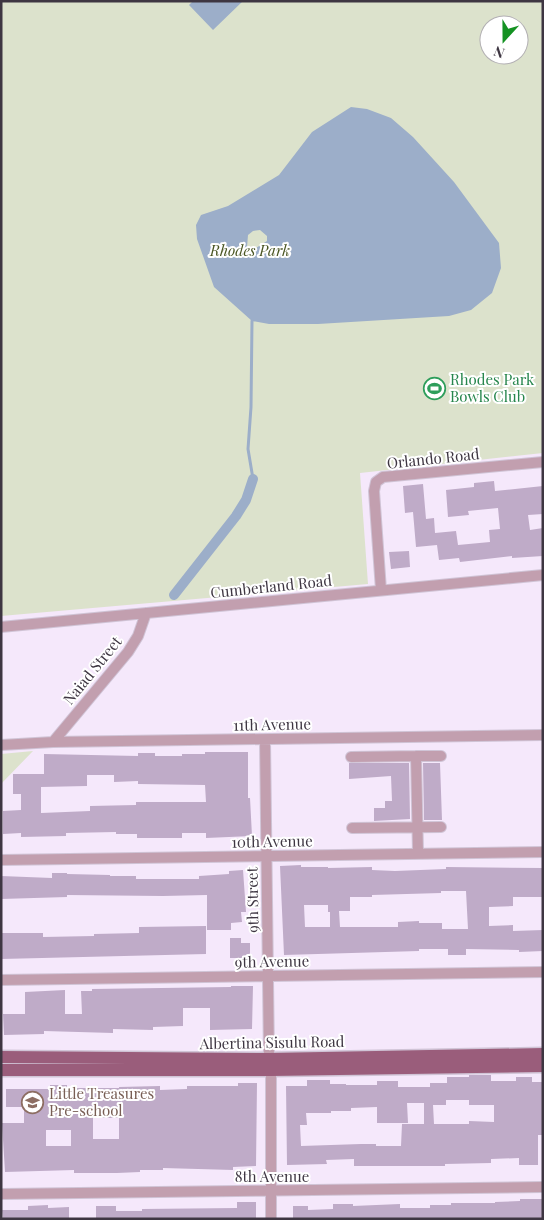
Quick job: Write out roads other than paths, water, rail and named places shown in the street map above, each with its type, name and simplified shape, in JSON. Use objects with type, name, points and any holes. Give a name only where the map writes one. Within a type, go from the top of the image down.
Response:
[{"type":"main road","name":"Albertina Sisulu Road","points":[[1,1070],[270,1064],[543,1054]]},
{"type":"main road","name":"Albertina Sisulu Road","points":[[1,1056],[270,1064],[543,1066]]},
{"type":"street","name":"Orlando Road","points":[[381,590],[374,491],[376,482],[383,477],[543,462]]},
{"type":"street","name":"Cumberland Road","points":[[1,627],[543,575]]},
{"type":"street","name":"Naiad Street","points":[[53,742],[128,652],[138,636],[146,613]]},
{"type":"street","name":"11th Avenue","points":[[1,745],[53,742],[543,734]]},
{"type":"street","name":"9th Street","points":[[265,740],[271,1219]]},
{"type":"street","points":[[416,756],[418,853]]},
{"type":"street","points":[[351,757],[441,756]]},
{"type":"street","points":[[352,828],[441,827]]},
{"type":"street","name":"10th Avenue","points":[[1,860],[543,852]]},
{"type":"street","name":"9th Avenue","points":[[1,980],[543,972]]},
{"type":"street","name":"8th Avenue","points":[[1,1194],[543,1187]]},
{"type":"water","points":[[193,1],[243,1],[213,30],[189,5]]},
{"type":"water","points":[[351,107],[367,109],[391,118],[413,137],[454,182],[499,243],[501,268],[492,293],[471,310],[449,316],[318,324],[269,324],[252,321],[214,287],[197,239],[196,225],[201,215],[228,206],[279,175],[312,132]],"holes":[[[260,230],[267,236],[267,241],[256,248],[247,247],[248,235],[253,231]]]},
{"type":"waterway","points":[[252,321],[251,407],[248,449],[253,479]]},
{"type":"waterway","points":[[174,595],[236,516],[246,500],[253,479]]},
{"type":"place","name":"Rhodes Park Bowls Club","points":[[434,388]]},
{"type":"place","name":"Little Treasures Pre-school","points":[[33,1102]]},
{"type":"park label","name":"Rhodes Park","points":[[250,250]]}]
